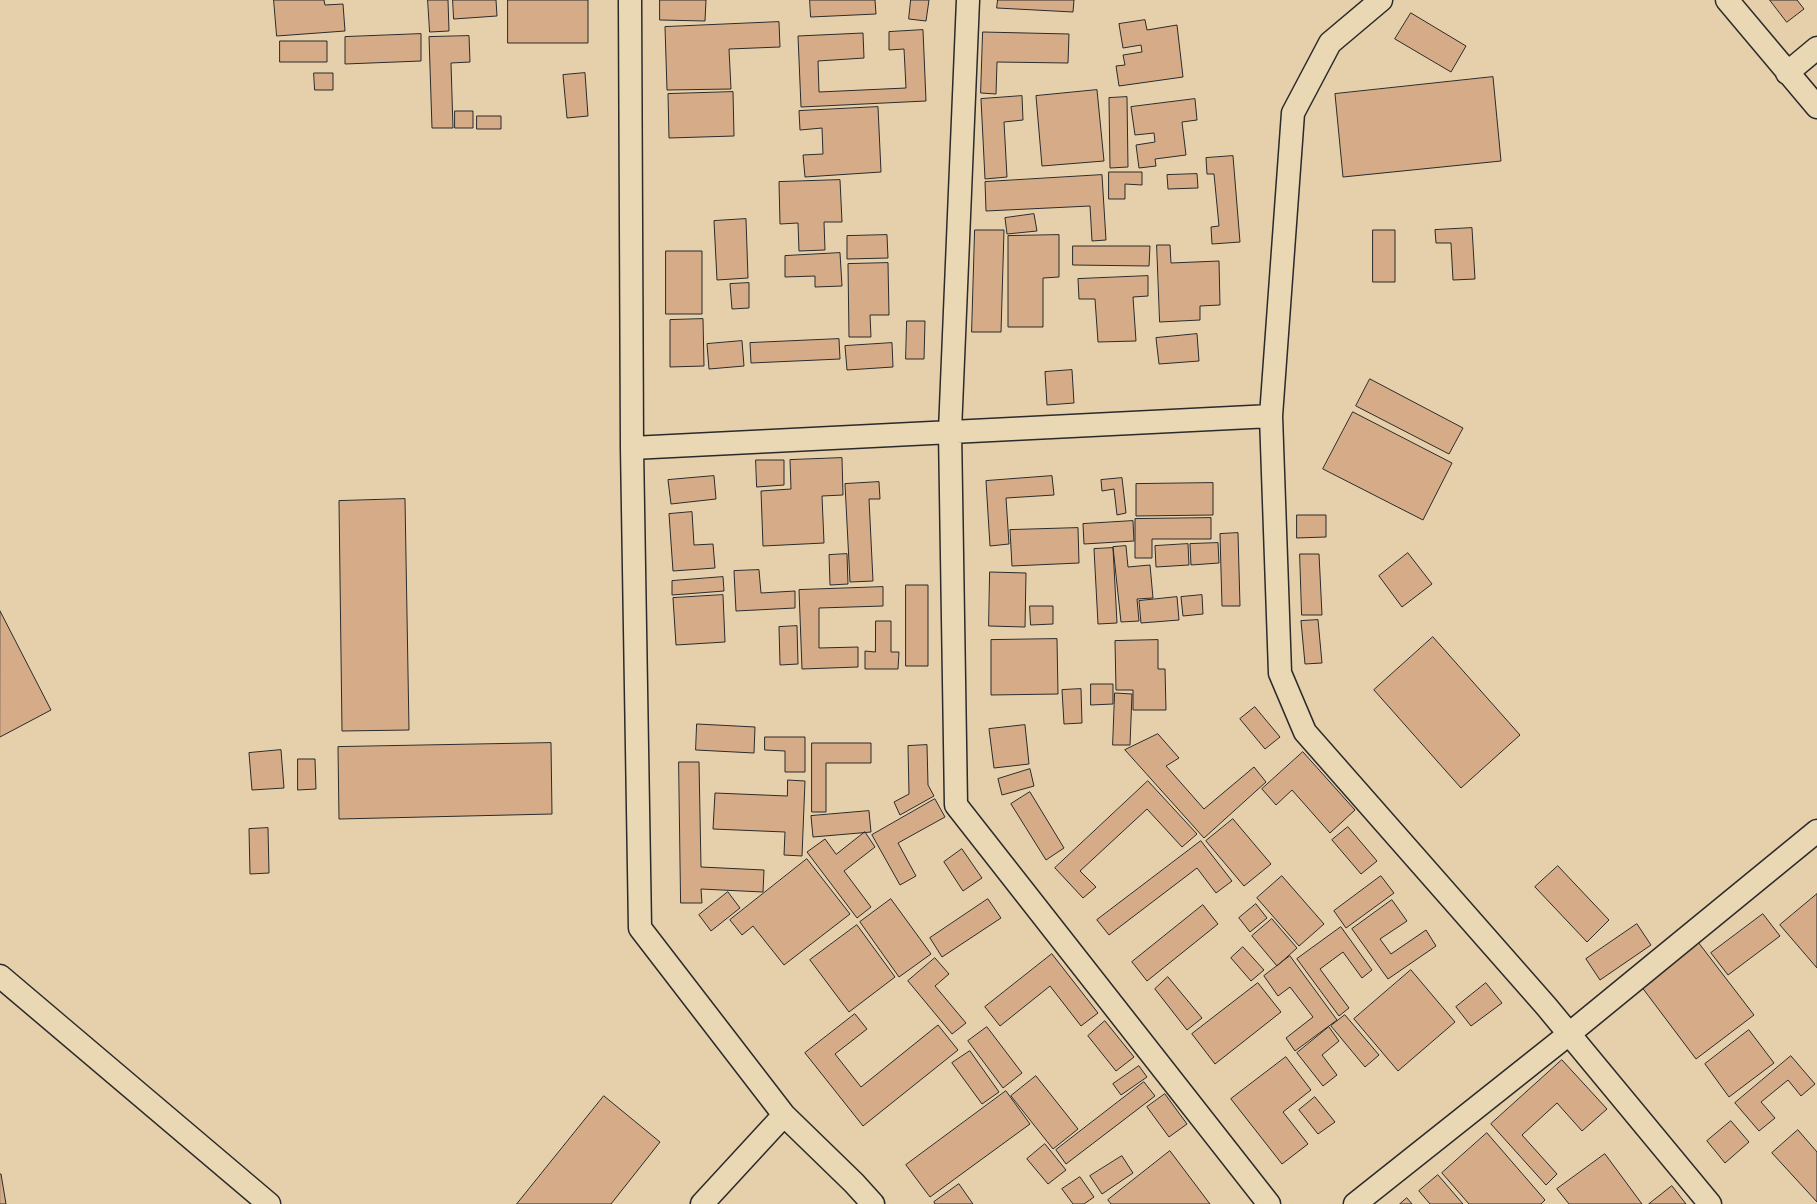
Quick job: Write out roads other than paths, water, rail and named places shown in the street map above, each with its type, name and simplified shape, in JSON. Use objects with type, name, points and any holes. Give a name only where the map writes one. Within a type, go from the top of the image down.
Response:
[{"type":"street","points":[[630,0],[632,448],[640,928],[784,1115],[854,1183],[873,1204]]},
{"type":"street","points":[[968,0],[950,431],[956,805],[1269,1204]]},
{"type":"street","points":[[1381,0],[1330,43],[1293,113],[1271,416],[1280,674],[1305,732],[1569,1034],[1710,1204]]},
{"type":"street","points":[[1727,0],[1817,107]]},
{"type":"street","points":[[1787,73],[1817,48]]},
{"type":"street","points":[[632,448],[1271,416]]},
{"type":"street","points":[[1355,1204],[1569,1034],[1817,831]]},
{"type":"street","points":[[0,976],[269,1204]]},
{"type":"street","points":[[702,1204],[784,1115]]}]
